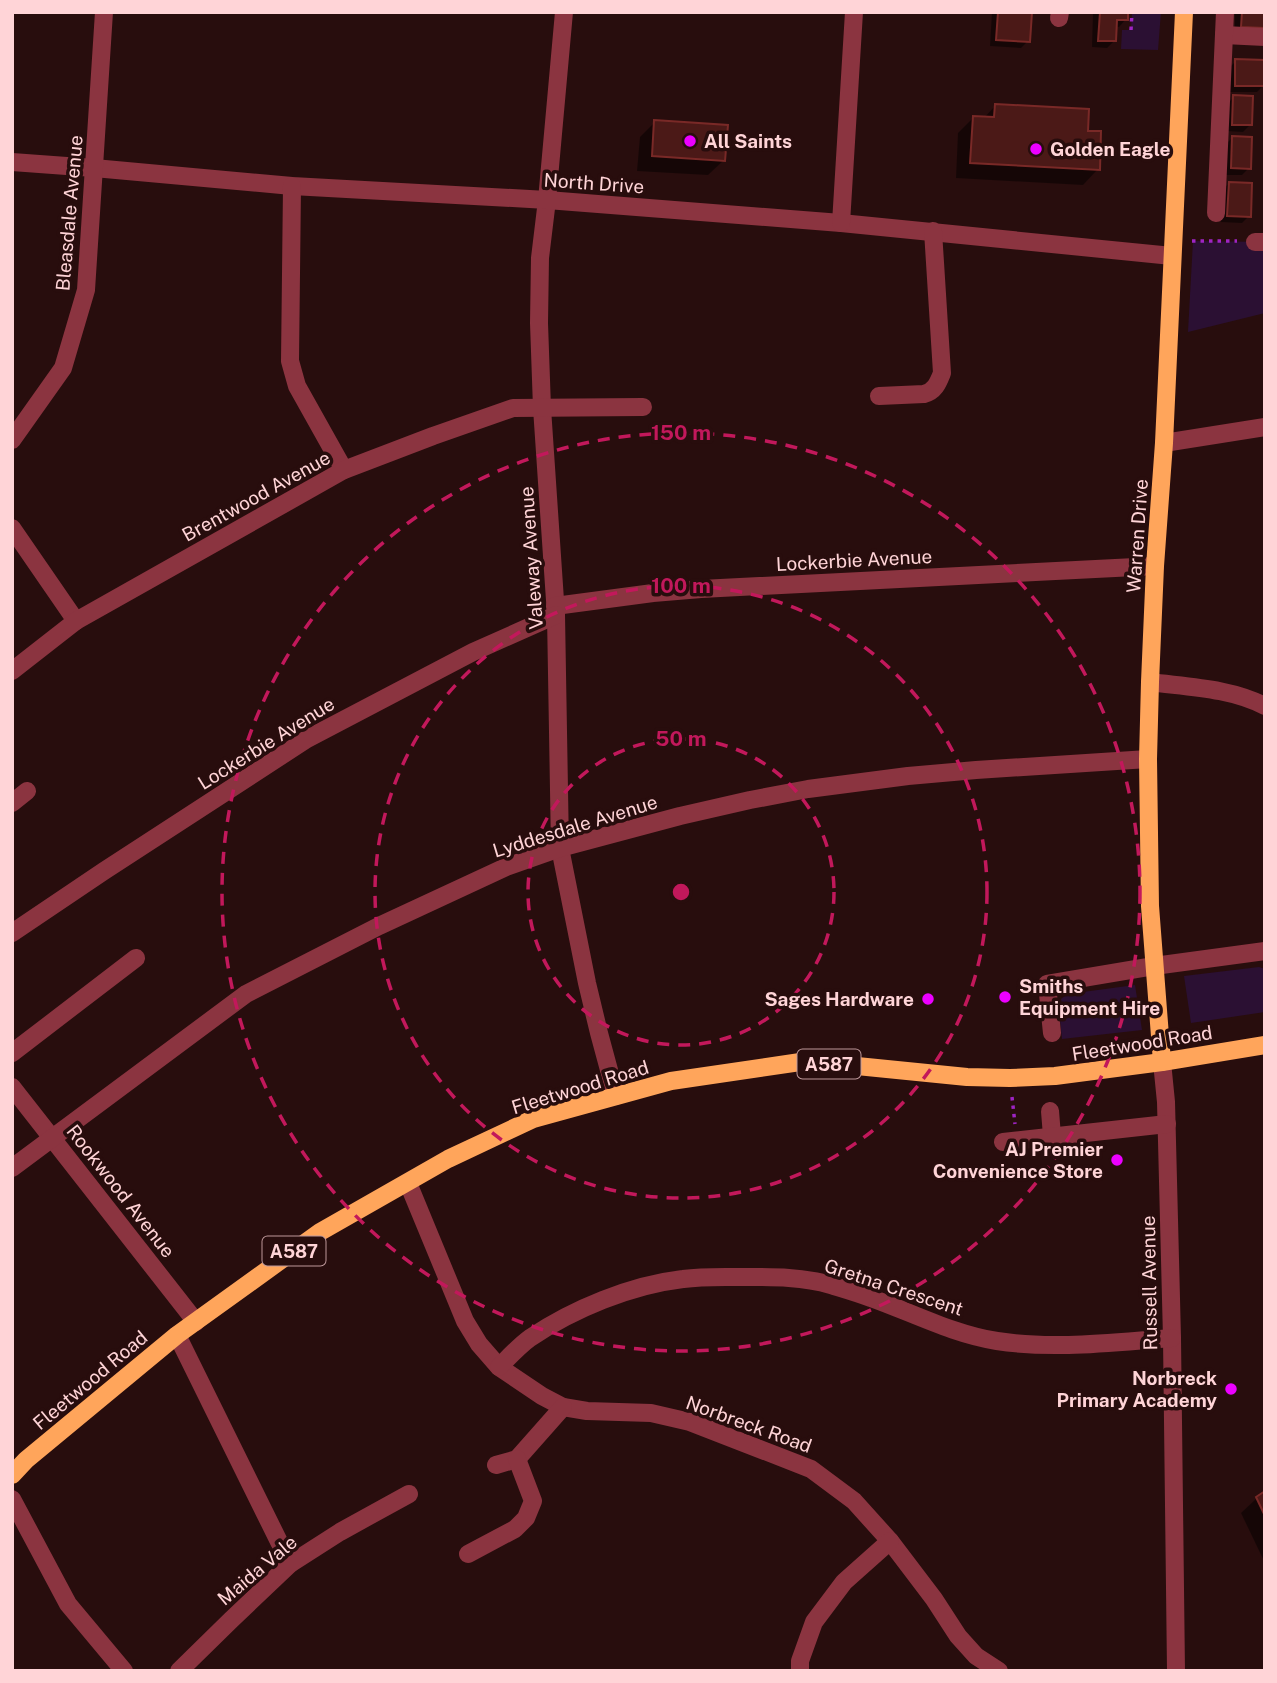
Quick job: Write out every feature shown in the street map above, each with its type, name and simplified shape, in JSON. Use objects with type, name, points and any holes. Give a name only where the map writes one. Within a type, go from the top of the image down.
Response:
[{"type":"main road","name":"Warren Drive","points":[[1162,1062],[1150,906],[1148,759],[1155,566],[1164,443],[1184,12]]},
{"type":"main road","name":"Fleetwood Road","points":[[12,1475],[26,1460],[177,1335],[320,1232],[449,1159],[533,1119],[671,1081],[807,1061],[967,1077],[1068,1076],[1265,1045]]},
{"type":"street","name":"Bleasdale Avenue","points":[[12,440],[63,368],[86,290],[104,12]]},
{"type":"street","name":"Valeway Avenue","points":[[564,12],[540,258],[539,323],[556,610],[560,848],[593,1009],[616,1096]]},
{"type":"street","points":[[841,223],[854,12]]},
{"type":"street","points":[[1216,213],[1225,12]]},
{"type":"street","points":[[1224,36],[1265,37]]},
{"type":"street","name":"North Drive","points":[[12,162],[292,186],[547,200],[1172,248]]},
{"type":"street","points":[[292,186],[290,361],[297,386],[344,470]]},
{"type":"street","points":[[879,396],[930,392],[936,387],[942,373],[933,231]]},
{"type":"street","name":"Brentwood Avenue","points":[[12,671],[76,621],[344,470],[513,408],[643,407]]},
{"type":"street","points":[[1164,443],[1265,427]]},
{"type":"street","points":[[12,527],[76,621]]},
{"type":"street","name":"Lockerbie Avenue","points":[[12,933],[307,739],[556,610],[653,593],[701,589],[1155,566]]},
{"type":"street","points":[[1150,682],[1234,693],[1265,706]]},
{"type":"street","name":"Lyddesdale Avenue","points":[[12,1168],[246,994],[392,920],[506,867],[560,848],[680,816],[808,789],[976,770],[1148,759]]},
{"type":"street","points":[[12,803],[27,791]]},
{"type":"street","points":[[1052,1033],[1047,984],[1265,951]]},
{"type":"street","points":[[12,1053],[136,958]]},
{"type":"street","name":"Russell Avenue","points":[[1162,1062],[1167,1124],[1172,1338],[1175,1671]]},
{"type":"street","name":"Rookwood Avenue","points":[[12,1087],[196,1322]]},
{"type":"street","points":[[1049,1111],[1052,1136]]},
{"type":"street","points":[[1010,1141],[1167,1124]]},
{"type":"street","name":"Norbreck Road","points":[[408,1183],[465,1321],[479,1344],[499,1367],[563,1407],[650,1413],[690,1422],[811,1469],[854,1501],[890,1541],[958,1636],[976,1656],[999,1671]]},
{"type":"street","name":"Gretna Crescent","points":[[499,1367],[528,1339],[575,1312],[616,1296],[685,1278],[783,1277],[827,1284],[978,1337],[1028,1345],[1172,1338]]},
{"type":"street","points":[[177,1335],[290,1564]]},
{"type":"street","points":[[496,1465],[517,1459],[563,1407]]},
{"type":"street","points":[[468,1554],[515,1530],[526,1518],[533,1501],[517,1459]]},
{"type":"street","name":"Maida Vale","points":[[179,1671],[290,1564],[340,1532],[409,1494]]},
{"type":"street","points":[[12,1499],[68,1604],[124,1671]]},
{"type":"street","points":[[800,1671],[800,1661],[814,1622],[844,1582],[890,1541]]},
{"type":"path","points":[[1130,30],[1132,12]]},
{"type":"path","points":[[1172,248],[1260,242]]},
{"type":"path","points":[[1010,1078],[1010,1141]]},
{"type":"shaded area","points":[[1132,12],[1161,12],[1158,50],[1121,49],[1122,30],[1131,30]]},
{"type":"shaded area","points":[[1193,241],[1265,242],[1265,313],[1188,332]]},
{"type":"shaded area","points":[[1259,967],[1265,969],[1265,1012],[1191,1023],[1184,976]]},
{"type":"shaded area","points":[[1135,985],[1142,1030],[1062,1039],[1058,1001],[1068,994]]},
{"type":"building","points":[[998,12],[1032,12],[1030,42],[996,40]]},
{"type":"building","points":[[1100,12],[1128,12],[1128,20],[1117,20],[1116,41],[1098,41]]},
{"type":"building","points":[[1242,12],[1265,12],[1265,28],[1241,27]]},
{"type":"building","points":[[1235,59],[1265,60],[1265,86],[1235,86]]},
{"type":"building","points":[[1233,95],[1253,96],[1252,125],[1232,125]]},
{"type":"building","name":"Golden Eagle","points":[[995,104],[1089,109],[1088,131],[1101,131],[1100,170],[970,163],[973,116],[994,117]]},
{"type":"building","name":"All Saints","points":[[654,120],[728,125],[725,161],[652,156]]},
{"type":"building","points":[[1232,136],[1252,137],[1251,169],[1231,168]]},
{"type":"building","points":[[1229,182],[1252,183],[1251,217],[1227,216]]},
{"type":"building","points":[[1265,1491],[1265,1516],[1256,1497]]},
{"type":"place","name":"All Saints","points":[[690,141]]},
{"type":"place","name":"Golden Eagle","points":[[1036,149]]},
{"type":"place","name":"Smiths Equipment Hire","points":[[1005,997]]},
{"type":"place","name":"Sages Hardware","points":[[928,999]]},
{"type":"place","name":"AJ Premier Convenience Store","points":[[1117,1160]]},
{"type":"place","name":"Norbreck Primary Academy","points":[[1231,1389]]}]
